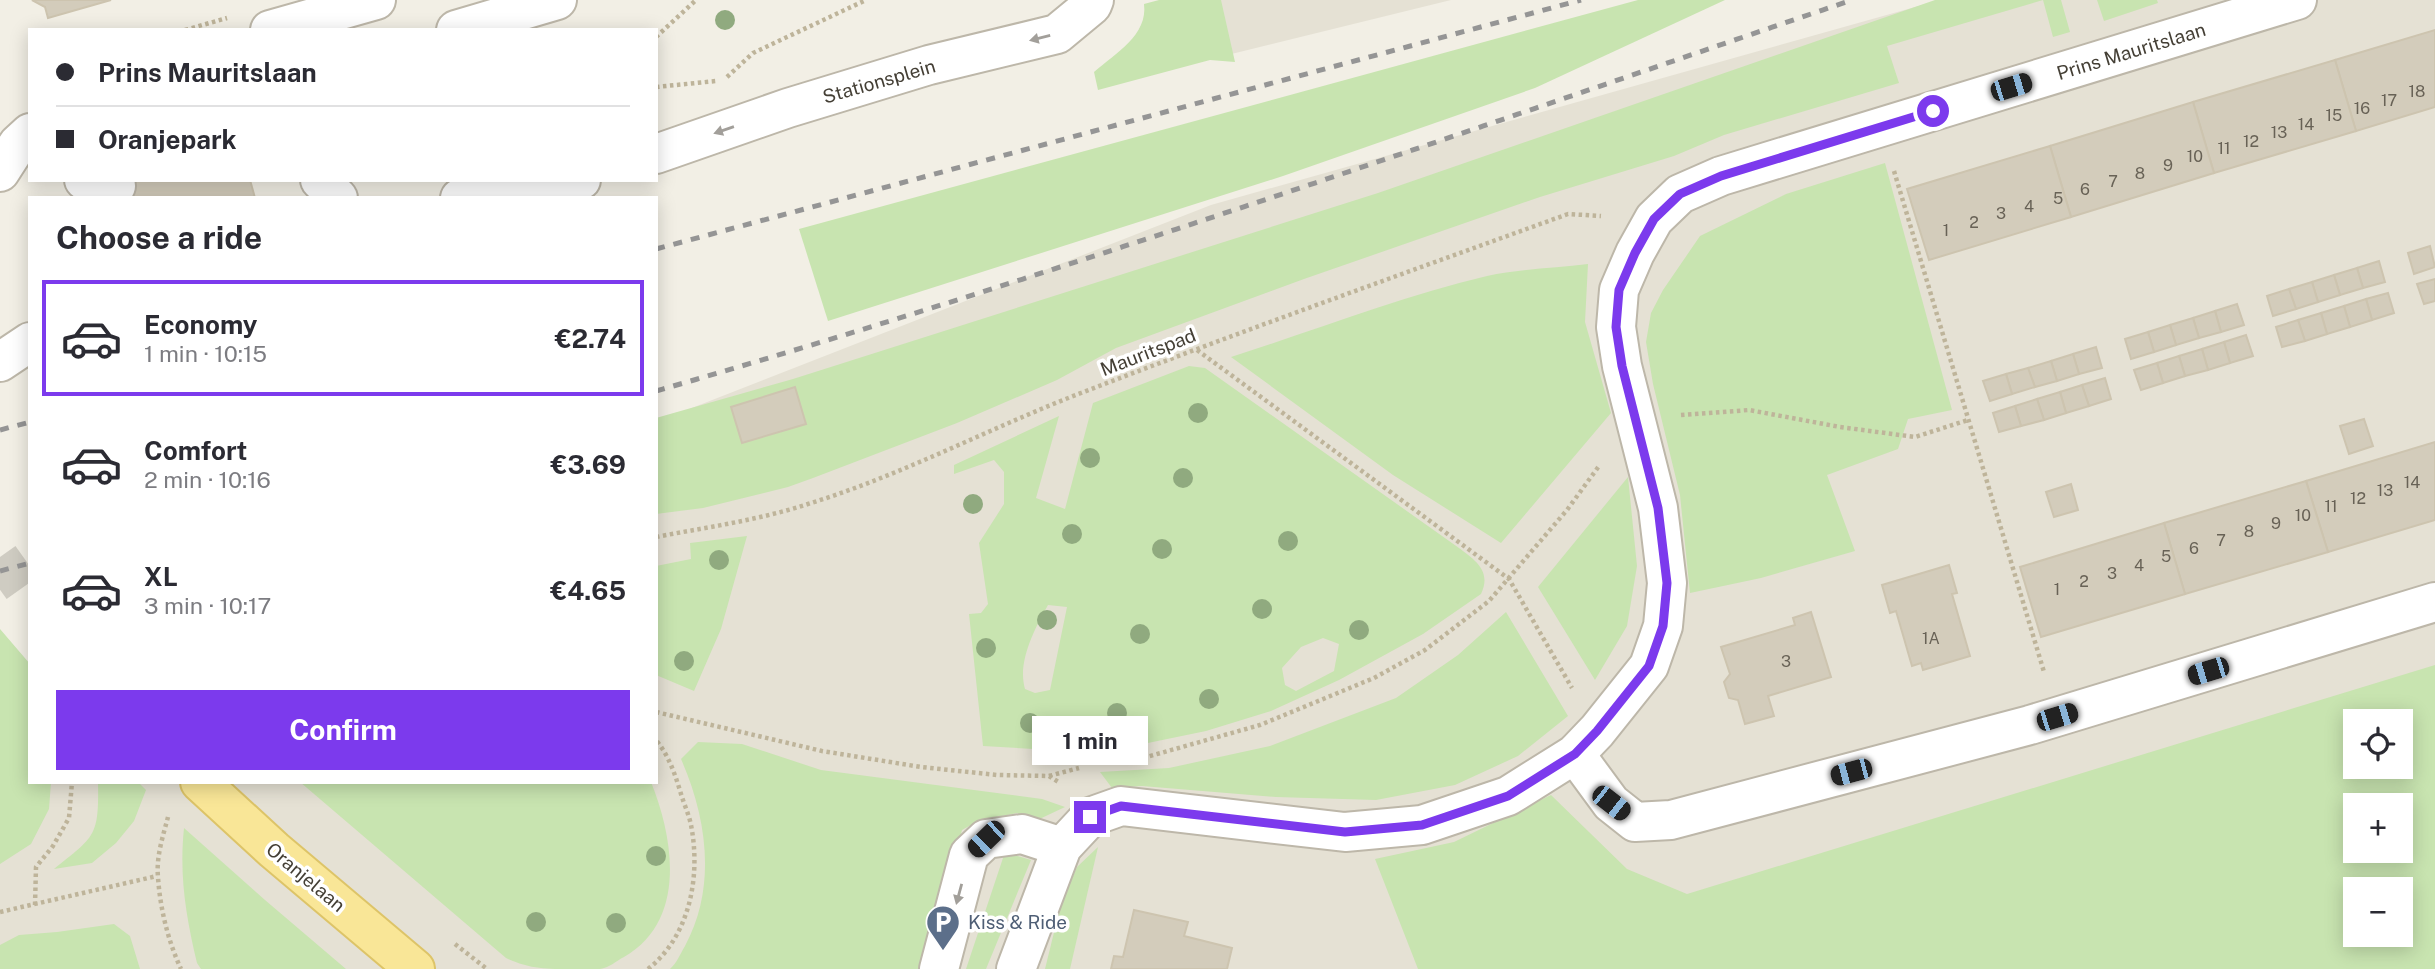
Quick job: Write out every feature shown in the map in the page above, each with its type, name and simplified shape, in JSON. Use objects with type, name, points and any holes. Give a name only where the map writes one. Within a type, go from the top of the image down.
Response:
[{"type":"main road","name":"Oranjelaan","points":[[202,784],[274,850],[415,969]]},
{"type":"street","points":[[277,28],[376,0]]},
{"type":"street","points":[[463,28],[557,0]]},
{"type":"street","name":"Stationsplein","points":[[658,153],[788,108],[929,65],[1057,34],[1092,5],[1094,0]]},
{"type":"street","name":"Prins Mauritslaan","points":[[1090,817],[1121,806],[1345,832],[1422,825],[1508,796],[1586,743],[1649,666],[1663,626],[1667,583],[1658,508],[1622,366],[1616,327],[1619,290],[1654,219],[1680,194],[1721,176],[2297,0]]},
{"type":"street","points":[[322,182],[336,196]]},
{"type":"street","points":[[493,196],[542,193],[575,182]]},
{"type":"street","points":[[1586,743],[1611,803],[1635,822],[1671,820],[2057,717],[2435,602]]},
{"type":"street","points":[[1016,969],[1062,847],[1090,817]]},
{"type":"street","points":[[939,969],[969,855],[986,839],[1022,834],[1062,847]]},
{"type":"path","points":[[658,35],[696,0]]},
{"type":"path","points":[[658,87],[724,80],[753,53],[866,0]]},
{"type":"path","points":[[1881,127],[2057,717]]},
{"type":"path","name":"Mauritspad","points":[[658,537],[747,522],[879,479],[1077,394],[1568,214],[1654,219]]},
{"type":"path","points":[[1196,349],[1509,579],[1586,743]]},
{"type":"path","points":[[1133,759],[1145,758],[1260,725],[1374,678],[1424,650],[1489,601],[1567,510],[1635,418],[1749,410],[1840,427],[1915,437],[1968,419]]},
{"type":"path","points":[[658,712],[822,751],[921,767],[997,775],[1049,776],[1086,766]]},
{"type":"path","points":[[648,969],[678,936],[688,914],[693,864],[691,826],[667,753],[658,742]]},
{"type":"path","points":[[1049,776],[1076,794],[1090,817]]},
{"type":"path","points":[[35,905],[36,867],[53,846],[69,818],[72,784]]},
{"type":"path","points":[[169,814],[161,846],[158,876],[165,922],[181,969]]},
{"type":"path","points":[[0,912],[158,876]]},
{"type":"shaded area","points":[[1181,0],[1451,0],[1199,62]]},
{"type":"shaded area","points":[[1940,0],[2435,0],[2435,969],[0,969],[0,679],[28,775],[28,784],[658,784],[658,421],[1211,205]]},
{"type":"green space","points":[[1159,0],[1221,0],[1235,62],[1210,60],[1098,90],[1094,72],[1136,34],[1144,15],[1144,4]]},
{"type":"green space","points":[[1638,0],[1725,0],[1535,88],[1283,176],[828,321],[799,229]]},
{"type":"green space","points":[[1935,0],[2043,0],[1887,46],[1899,83],[1724,135],[1674,156],[1540,197],[1304,279],[1116,348],[1057,380],[957,423],[788,487],[703,508],[658,514],[658,417],[793,379],[1378,193]]},
{"type":"green space","points":[[2043,0],[2061,0],[2070,32],[2053,37]]},
{"type":"green space","points":[[2097,0],[2157,0],[2158,3],[2104,21]]},
{"type":"green space","points":[[1885,163],[1952,410],[1908,419],[1898,449],[1827,475],[1855,551],[1761,578],[1690,593],[1680,495],[1653,384],[1646,342],[1651,313],[1663,290],[1700,236],[1786,194]]},
{"type":"green space","points":[[1588,264],[1585,322],[1611,413],[1501,543],[1393,475],[1231,357],[1454,284],[1512,272]]},
{"type":"green space","points":[[1189,366],[1205,368],[1471,557],[1483,573],[1484,586],[1481,594],[1423,634],[1339,680],[1271,711],[1206,731],[1086,752],[983,746],[969,614],[981,613],[988,604],[979,543],[1004,504],[1004,472],[994,460],[954,474],[954,465],[1059,416],[1036,498],[1065,509],[1093,403]],"holes":[[[1048,605],[1067,607],[1050,690],[1035,693],[1025,689],[1023,668],[1033,635]],[[1323,638],[1339,644],[1334,671],[1296,691],[1285,685],[1282,668],[1301,647]]]},
{"type":"green space","points":[[1628,477],[1637,566],[1627,626],[1595,680],[1538,587]]},
{"type":"green space","points":[[747,536],[721,629],[694,691],[658,676],[658,566],[691,559],[690,543]]},
{"type":"green space","points":[[1506,612],[1568,716],[1518,756],[1455,785],[1376,800],[1276,797],[1142,786],[1112,788],[1100,772],[1169,768],[1270,746],[1396,698],[1458,655]]},
{"type":"green space","points":[[0,629],[28,662],[28,784],[51,784],[49,809],[31,844],[0,864]]},
{"type":"green space","points":[[2435,665],[2435,969],[1418,969],[1375,859],[1454,842],[1551,795],[1627,869],[1687,894]]},
{"type":"green space","points":[[698,742],[742,744],[821,770],[1042,799],[1065,807],[1031,823],[1017,813],[978,821],[962,830],[925,969],[670,969],[677,961],[695,923],[705,876],[702,829],[697,805],[681,759]]},
{"type":"green space","points":[[98,784],[140,784],[146,790],[134,821],[116,843],[92,863],[54,869],[92,834],[97,814]]},
{"type":"green space","points":[[302,784],[652,784],[665,828],[670,877],[666,901],[658,922],[644,941],[624,957],[600,969],[538,968],[506,958]]},
{"type":"green space","points":[[184,828],[346,969],[201,969],[193,946],[184,896]]},
{"type":"green space","points":[[1098,847],[1070,969],[1045,969],[1061,904],[1077,867]]},
{"type":"green space","points":[[1005,852],[1031,860],[986,969],[966,969]]},
{"type":"green space","points":[[114,924],[130,936],[140,969],[0,969],[0,945],[19,935]]},
{"type":"building","points":[[32,0],[111,0],[48,18],[45,7]]},
{"type":"building","points":[[2435,30],[2435,107],[2356,131],[2335,60]]},
{"type":"building","points":[[2335,60],[2356,131],[2214,173],[2193,102]]},
{"type":"building","points":[[2193,102],[2214,173],[2071,217],[2050,146]]},
{"type":"building","points":[[2050,146],[2071,217],[1929,260],[1907,189]]},
{"type":"building","points":[[117,182],[251,182],[254,196],[114,196]]},
{"type":"building","points":[[2430,246],[2435,267],[2414,274],[2408,253]]},
{"type":"building","points":[[2379,261],[2385,282],[2363,288],[2357,268]]},
{"type":"building","points":[[2357,268],[2363,288],[2340,295],[2334,275]]},
{"type":"building","points":[[2334,275],[2340,295],[2318,302],[2312,282]]},
{"type":"building","points":[[2435,279],[2435,301],[2424,304],[2417,284]]},
{"type":"building","points":[[2312,282],[2318,302],[2296,309],[2289,289]]},
{"type":"building","points":[[2289,289],[2296,309],[2273,316],[2267,296]]},
{"type":"building","points":[[2388,293],[2394,313],[2372,320],[2366,299]]},
{"type":"building","points":[[2366,299],[2372,320],[2350,327],[2344,306]]},
{"type":"building","points":[[2237,304],[2244,325],[2221,332],[2215,311]]},
{"type":"building","points":[[2344,306],[2350,327],[2327,334],[2321,313]]},
{"type":"building","points":[[2215,311],[2221,332],[2199,338],[2193,318]]},
{"type":"building","points":[[2321,313],[2327,334],[2305,341],[2298,320]]},
{"type":"building","points":[[2193,318],[2199,338],[2176,345],[2170,325]]},
{"type":"building","points":[[2298,320],[2305,341],[2282,347],[2276,327]]},
{"type":"building","points":[[2170,325],[2176,345],[2154,352],[2148,332]]},
{"type":"building","points":[[2148,332],[2154,352],[2131,359],[2125,339]]},
{"type":"building","points":[[2246,335],[2253,356],[2230,363],[2224,342]]},
{"type":"building","points":[[2224,342],[2230,363],[2208,370],[2202,349]]},
{"type":"building","points":[[2096,347],[2102,368],[2079,374],[2073,354]]},
{"type":"building","points":[[2202,349],[2208,370],[2185,376],[2179,356]]},
{"type":"building","points":[[2073,354],[2079,374],[2057,381],[2051,361]]},
{"type":"building","points":[[2179,356],[2185,376],[2163,383],[2157,363]]},
{"type":"building","points":[[2051,361],[2057,381],[2035,387],[2028,368]]},
{"type":"building","points":[[2157,363],[2163,383],[2141,390],[2134,370]]},
{"type":"building","points":[[2028,368],[2035,387],[2012,394],[2006,374]]},
{"type":"building","points":[[2006,374],[2012,394],[1990,401],[1983,381]]},
{"type":"building","points":[[2105,378],[2111,399],[2089,406],[2082,385]]},
{"type":"building","points":[[2082,385],[2089,406],[2066,413],[2060,392]]},
{"type":"building","points":[[795,387],[806,424],[742,443],[731,407]]},
{"type":"building","points":[[2060,392],[2066,413],[2044,420],[2037,399]]},
{"type":"building","points":[[2037,399],[2044,420],[2021,426],[2015,406]]},
{"type":"building","points":[[2015,406],[2021,426],[1999,432],[1993,413]]},
{"type":"building","points":[[2364,419],[2373,446],[2349,454],[2340,426]]},
{"type":"building","points":[[2435,442],[2435,520],[2328,552],[2306,481]]},
{"type":"building","points":[[2306,481],[2328,552],[2185,594],[2164,523]]},
{"type":"building","points":[[2071,484],[2078,510],[2054,517],[2046,492]]},
{"type":"building","points":[[2164,523],[2185,594],[2041,637],[2020,567]]},
{"type":"building","points":[[1949,565],[1957,593],[1952,594],[1970,656],[1923,670],[1921,663],[1912,666],[1896,611],[1890,613],[1882,585]]},
{"type":"building","points":[[1811,612],[1831,677],[1768,696],[1774,716],[1745,724],[1738,700],[1729,698],[1724,682],[1730,674],[1721,647],[1795,625],[1793,618]]},
{"type":"building","points":[[1134,910],[1188,922],[1184,936],[1232,948],[1227,969],[1111,969],[1114,956],[1123,957]]},
{"type":"tunnel","points":[[0,557],[28,596]]},
{"type":"railway","points":[[658,248],[1581,0]]},
{"type":"railway","points":[[658,390],[1107,252],[1852,0]]},
{"type":"railway","points":[[0,430],[28,423]]},
{"type":"railway","points":[[0,571],[28,564]]},
{"type":"place","name":"Kiss & Ride","points":[[943,952]]},
{"type":"route","points":[[1090,817],[1121,806],[1345,832],[1422,825],[1508,796],[1575,754],[1649,666],[1663,626],[1667,583],[1658,508],[1622,366],[1616,327],[1619,290],[1635,253],[1654,219],[1680,194],[1721,176],[1933,111]]}]
